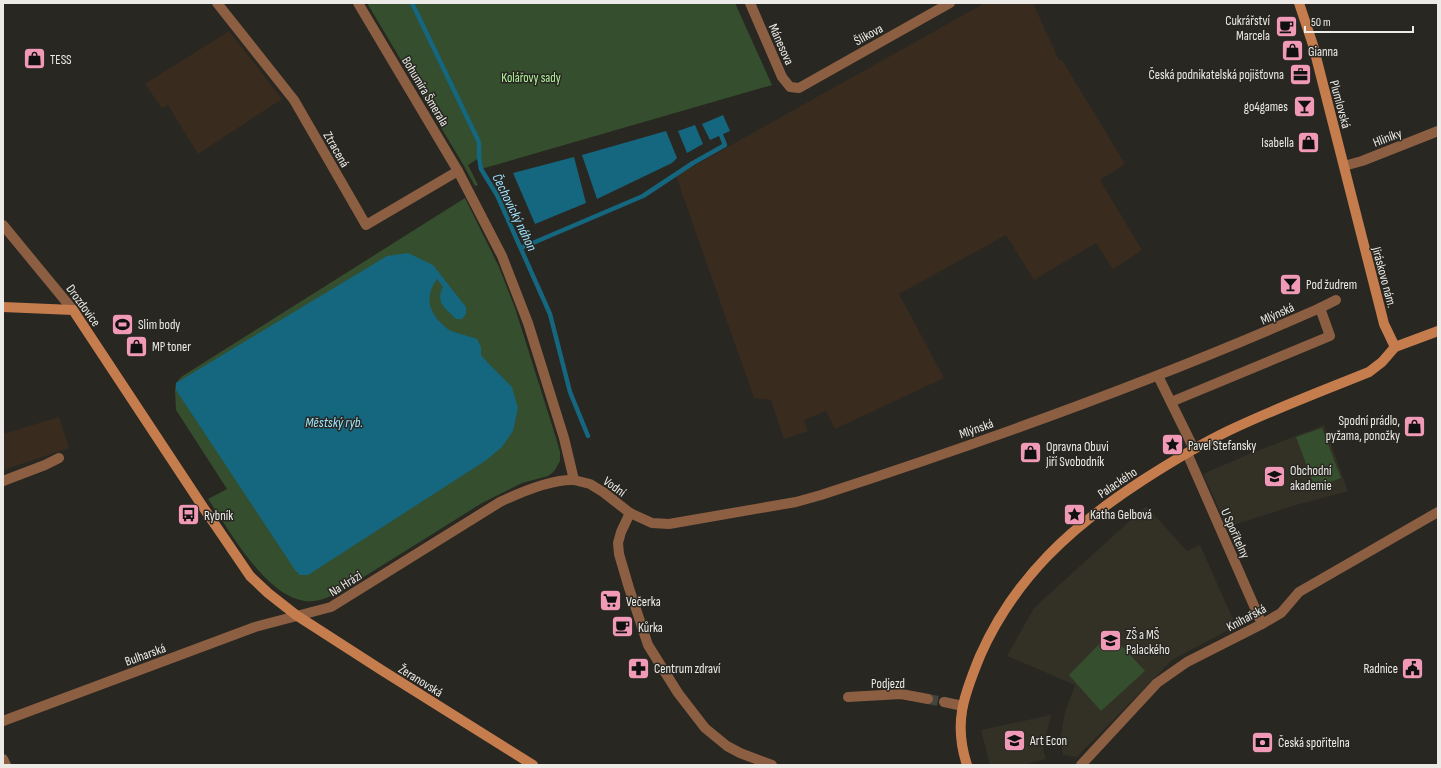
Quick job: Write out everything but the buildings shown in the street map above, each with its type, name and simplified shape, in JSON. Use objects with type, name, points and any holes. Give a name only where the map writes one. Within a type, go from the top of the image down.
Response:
[{"type":"main road","name":"Plumlovská","points":[[1299,3],[1313,45],[1355,212]]},
{"type":"main road","name":"Jiráskovo nám.","points":[[1355,212],[1384,324],[1395,347]]},
{"type":"main road","points":[[3,307],[73,310]]},
{"type":"main road","name":"Drozdovice","points":[[73,310],[202,507],[250,576],[268,593],[296,615]]},
{"type":"main road","points":[[1395,347],[1438,330]]},
{"type":"main road","name":"Palackého","points":[[967,765],[960,734],[960,724],[970,680],[992,631],[1020,588],[1040,563],[1064,539],[1091,516],[1133,486],[1190,451],[1228,431],[1369,372],[1382,362],[1395,347]]},
{"type":"main road","name":"Žeranovská","points":[[296,615],[533,765]]},
{"type":"street","name":"Ztracená","points":[[217,3],[294,100],[366,225],[458,171]]},
{"type":"street","name":"Bohumíra Šmerala","points":[[358,3],[470,192],[502,256],[528,323],[564,438],[574,480]]},
{"type":"street","name":"Mánesova","points":[[750,3],[785,82],[790,87],[798,88]]},
{"type":"street","name":"Šlikova","points":[[798,88],[950,3]]},
{"type":"street","name":"Hliníky","points":[[1344,166],[1362,161],[1438,131]]},
{"type":"street","name":"Drozdovice","points":[[3,225],[73,310]]},
{"type":"street","name":"Mlýnská","points":[[630,514],[652,523],[669,524],[796,502],[872,478],[1020,427],[1158,376],[1244,341],[1336,300]]},
{"type":"street","points":[[1171,402],[1330,336],[1320,308]]},
{"type":"street","name":"U Spořitelny","points":[[1158,376],[1171,402],[1262,624]]},
{"type":"street","points":[[3,481],[46,465],[58,458]]},
{"type":"street","name":"Na Hrázi","points":[[296,615],[331,607],[500,502],[518,494],[561,480],[574,480]]},
{"type":"street","name":"Vodní","points":[[574,480],[590,484],[603,492],[630,514],[621,532],[618,543],[619,554],[629,588],[648,645],[695,716],[705,728],[727,746],[740,753],[772,765]]},
{"type":"street","name":"Knihařská","points":[[1081,765],[1157,683],[1187,662],[1281,613],[1299,592],[1438,512]]},
{"type":"street","name":"Bulharská","points":[[3,720],[255,626],[296,615]]},
{"type":"street","name":"Podjezd","points":[[848,697],[902,694],[928,699]]},
{"type":"street","points":[[944,702],[963,706]]},
{"type":"street","points":[[3,759],[6,765]]},
{"type":"shaded area","points":[[985,3],[1033,3],[1059,60],[1062,60],[1125,164],[1100,180],[1142,250],[1113,269],[1096,243],[1034,280],[1006,235],[899,294],[944,378],[835,429],[826,411],[804,420],[808,431],[784,439],[771,400],[754,398],[676,176]]},
{"type":"shaded area","points":[[229,31],[282,99],[198,154],[168,105],[162,108],[145,84]]},
{"type":"shaded area","points":[[59,417],[69,448],[3,470],[3,434]]},
{"type":"shaded area","name":"Obchodní akademie","points":[[1324,425],[1348,491],[1296,505],[1227,527],[1203,474],[1249,454]]},
{"type":"shaded area","name":"ZŠ a MŠ Palackého","points":[[1146,506],[1187,551],[1200,545],[1236,626],[1172,660],[1077,757],[1063,755],[1060,740],[1065,712],[1075,685],[1007,656],[1034,608]]},
{"type":"shaded area","name":"Art Econ","points":[[1051,715],[1043,749],[1046,759],[1023,765],[990,765],[981,730]]},
{"type":"green space","name":"Kolářovy sady","points":[[367,3],[735,3],[772,85],[481,169],[479,158],[468,165],[478,185],[475,186]]},
{"type":"green space","name":"Městský ryb.","points":[[465,198],[499,267],[515,308],[557,441],[560,452],[560,461],[555,470],[548,476],[522,483],[482,503],[334,595],[315,601],[305,601],[290,596],[276,587],[250,560],[208,499],[227,489],[176,410],[176,383],[181,377]]},
{"type":"green space","points":[[1322,428],[1341,478],[1315,488],[1296,437]]},
{"type":"green space","points":[[1110,633],[1145,671],[1101,711],[1069,675]]},
{"type":"water","points":[[723,115],[730,131],[710,140],[702,124]]},
{"type":"water","points":[[695,125],[703,144],[687,153],[678,131]]},
{"type":"water","points":[[666,131],[677,158],[672,163],[597,199],[582,155]]},
{"type":"water","points":[[574,157],[586,203],[535,224],[513,173]]},
{"type":"water","name":"Městský ryb.","points":[[408,253],[433,265],[466,307],[466,314],[462,319],[456,319],[448,312],[442,305],[440,297],[443,287],[437,279],[433,285],[430,296],[431,307],[436,318],[451,331],[477,339],[481,347],[481,355],[512,387],[518,408],[513,431],[502,447],[485,461],[308,575],[300,575],[295,570],[176,390],[176,383],[387,256]]},
{"type":"waterway","name":"Čechovický náhon","points":[[412,3],[477,138],[479,143],[481,169],[497,195],[550,314],[570,392],[588,436]]},
{"type":"waterway","points":[[521,248],[643,196],[693,163],[725,145],[721,135]]},
{"type":"tunnel","points":[[928,699],[944,702]]},
{"type":"place","name":"Cukrářství Marcela","points":[[1286,27]]},
{"type":"place","name":"Gianna","points":[[1293,51]]},
{"type":"place","name":"TESS","points":[[34,59]]},
{"type":"place","name":"Česká podnikatelská pojišťovna","points":[[1300,74]]},
{"type":"place","name":"go4games","points":[[1304,106]]},
{"type":"place","name":"Isabella","points":[[1309,142]]},
{"type":"place","name":"Pod žudrem","points":[[1291,284]]},
{"type":"place","name":"Slim body","points":[[122,324]]},
{"type":"place","name":"MP toner","points":[[137,346]]},
{"type":"place","name":"Spodní prádlo, pyžama, ponožky","points":[[1415,427]]},
{"type":"place","name":"Pavel Stefansky","points":[[1172,445]]},
{"type":"place","name":"Opravna Obuvi Jiří Svobodník","points":[[1031,453]]},
{"type":"place","name":"Obchodní akademie","points":[[1274,477]]},
{"type":"place","name":"Katha Gelbová","points":[[1074,514]]},
{"type":"place","name":"Rybník","points":[[189,515]]},
{"type":"place","name":"Večerka","points":[[611,601]]},
{"type":"place","name":"Kůrka","points":[[622,627]]},
{"type":"place","name":"ZŠ a MŠ Palackého","points":[[1111,641]]},
{"type":"place","name":"Centrum zdraví","points":[[638,668]]},
{"type":"place","name":"Radnice","points":[[1413,668]]},
{"type":"place","name":"Art Econ","points":[[1014,740]]},
{"type":"place","name":"Česká spořitelna","points":[[1262,742]]}]
